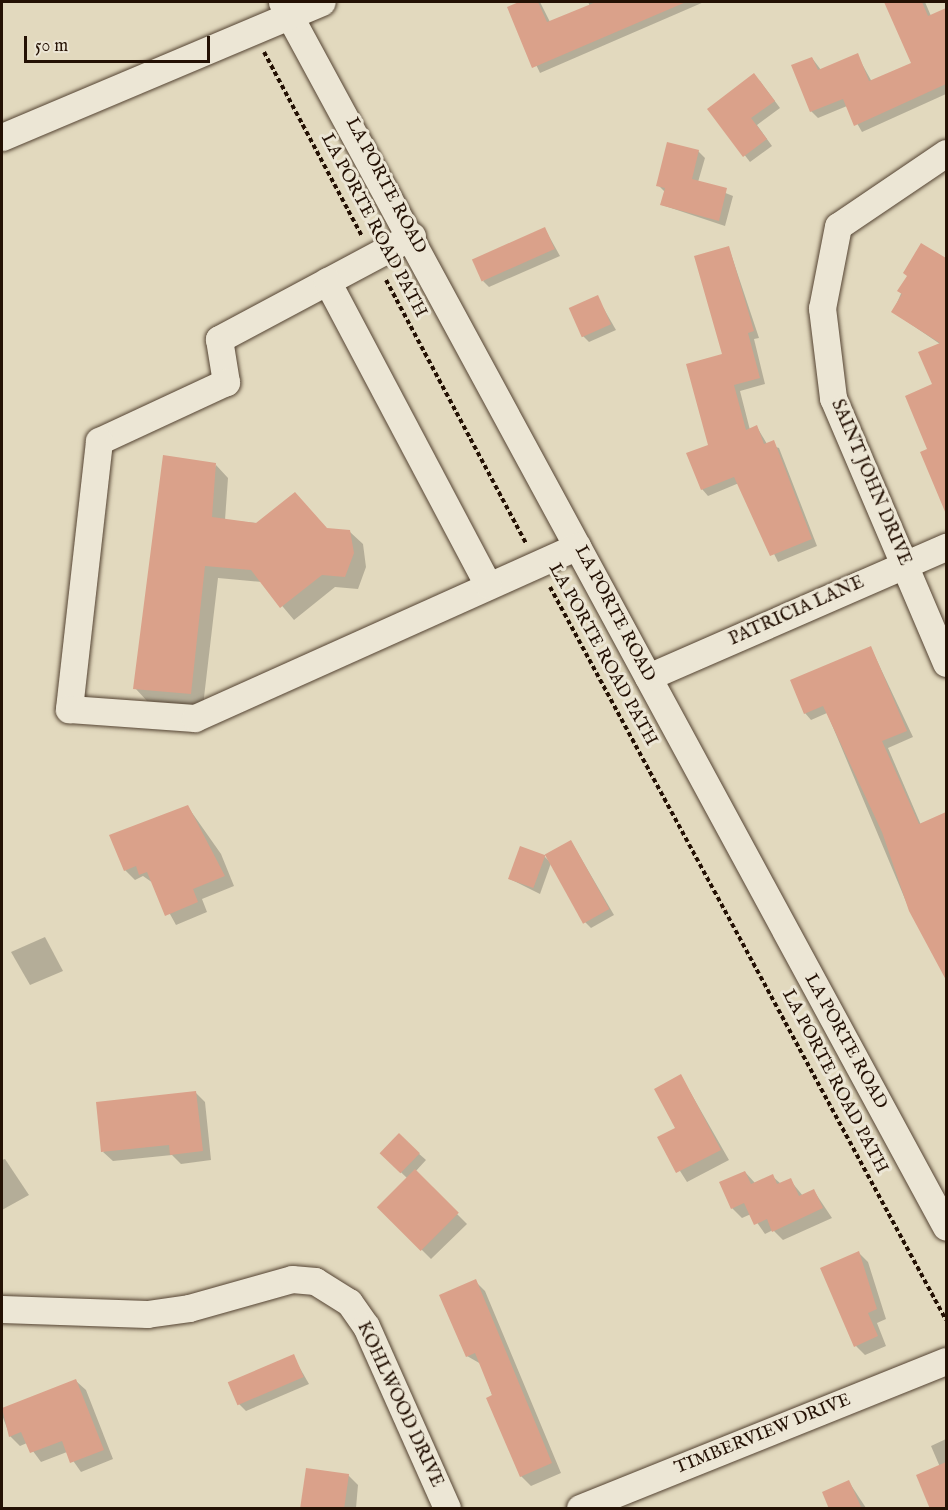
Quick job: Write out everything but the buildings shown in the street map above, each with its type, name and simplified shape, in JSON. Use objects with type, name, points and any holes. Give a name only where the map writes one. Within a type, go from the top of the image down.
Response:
[{"type":"street","points":[[2,137],[251,29],[285,8],[322,2]]},
{"type":"street","name":"LA PORTE ROAD","points":[[285,8],[412,236],[946,1227]]},
{"type":"street","name":"SAINT JOHN DRIVE","points":[[946,153],[838,226],[822,308],[832,398],[946,663]]},
{"type":"street","points":[[412,236],[219,339],[226,381],[99,441],[69,709],[195,718],[577,546]]},
{"type":"street","points":[[327,281],[488,585]]},
{"type":"street","name":"PATRICIA LANE","points":[[648,677],[946,547]]},
{"type":"street","name":"KOHLWOOD DRIVE","points":[[2,1309],[147,1314],[189,1308],[292,1279],[315,1281],[349,1302],[366,1326],[447,1509]]},
{"type":"street","name":"TIMBERVIEW DRIVE","points":[[580,1509],[946,1360]]},
{"type":"path","name":"LA PORTE ROAD PATH","points":[[251,29],[946,1320]]}]
